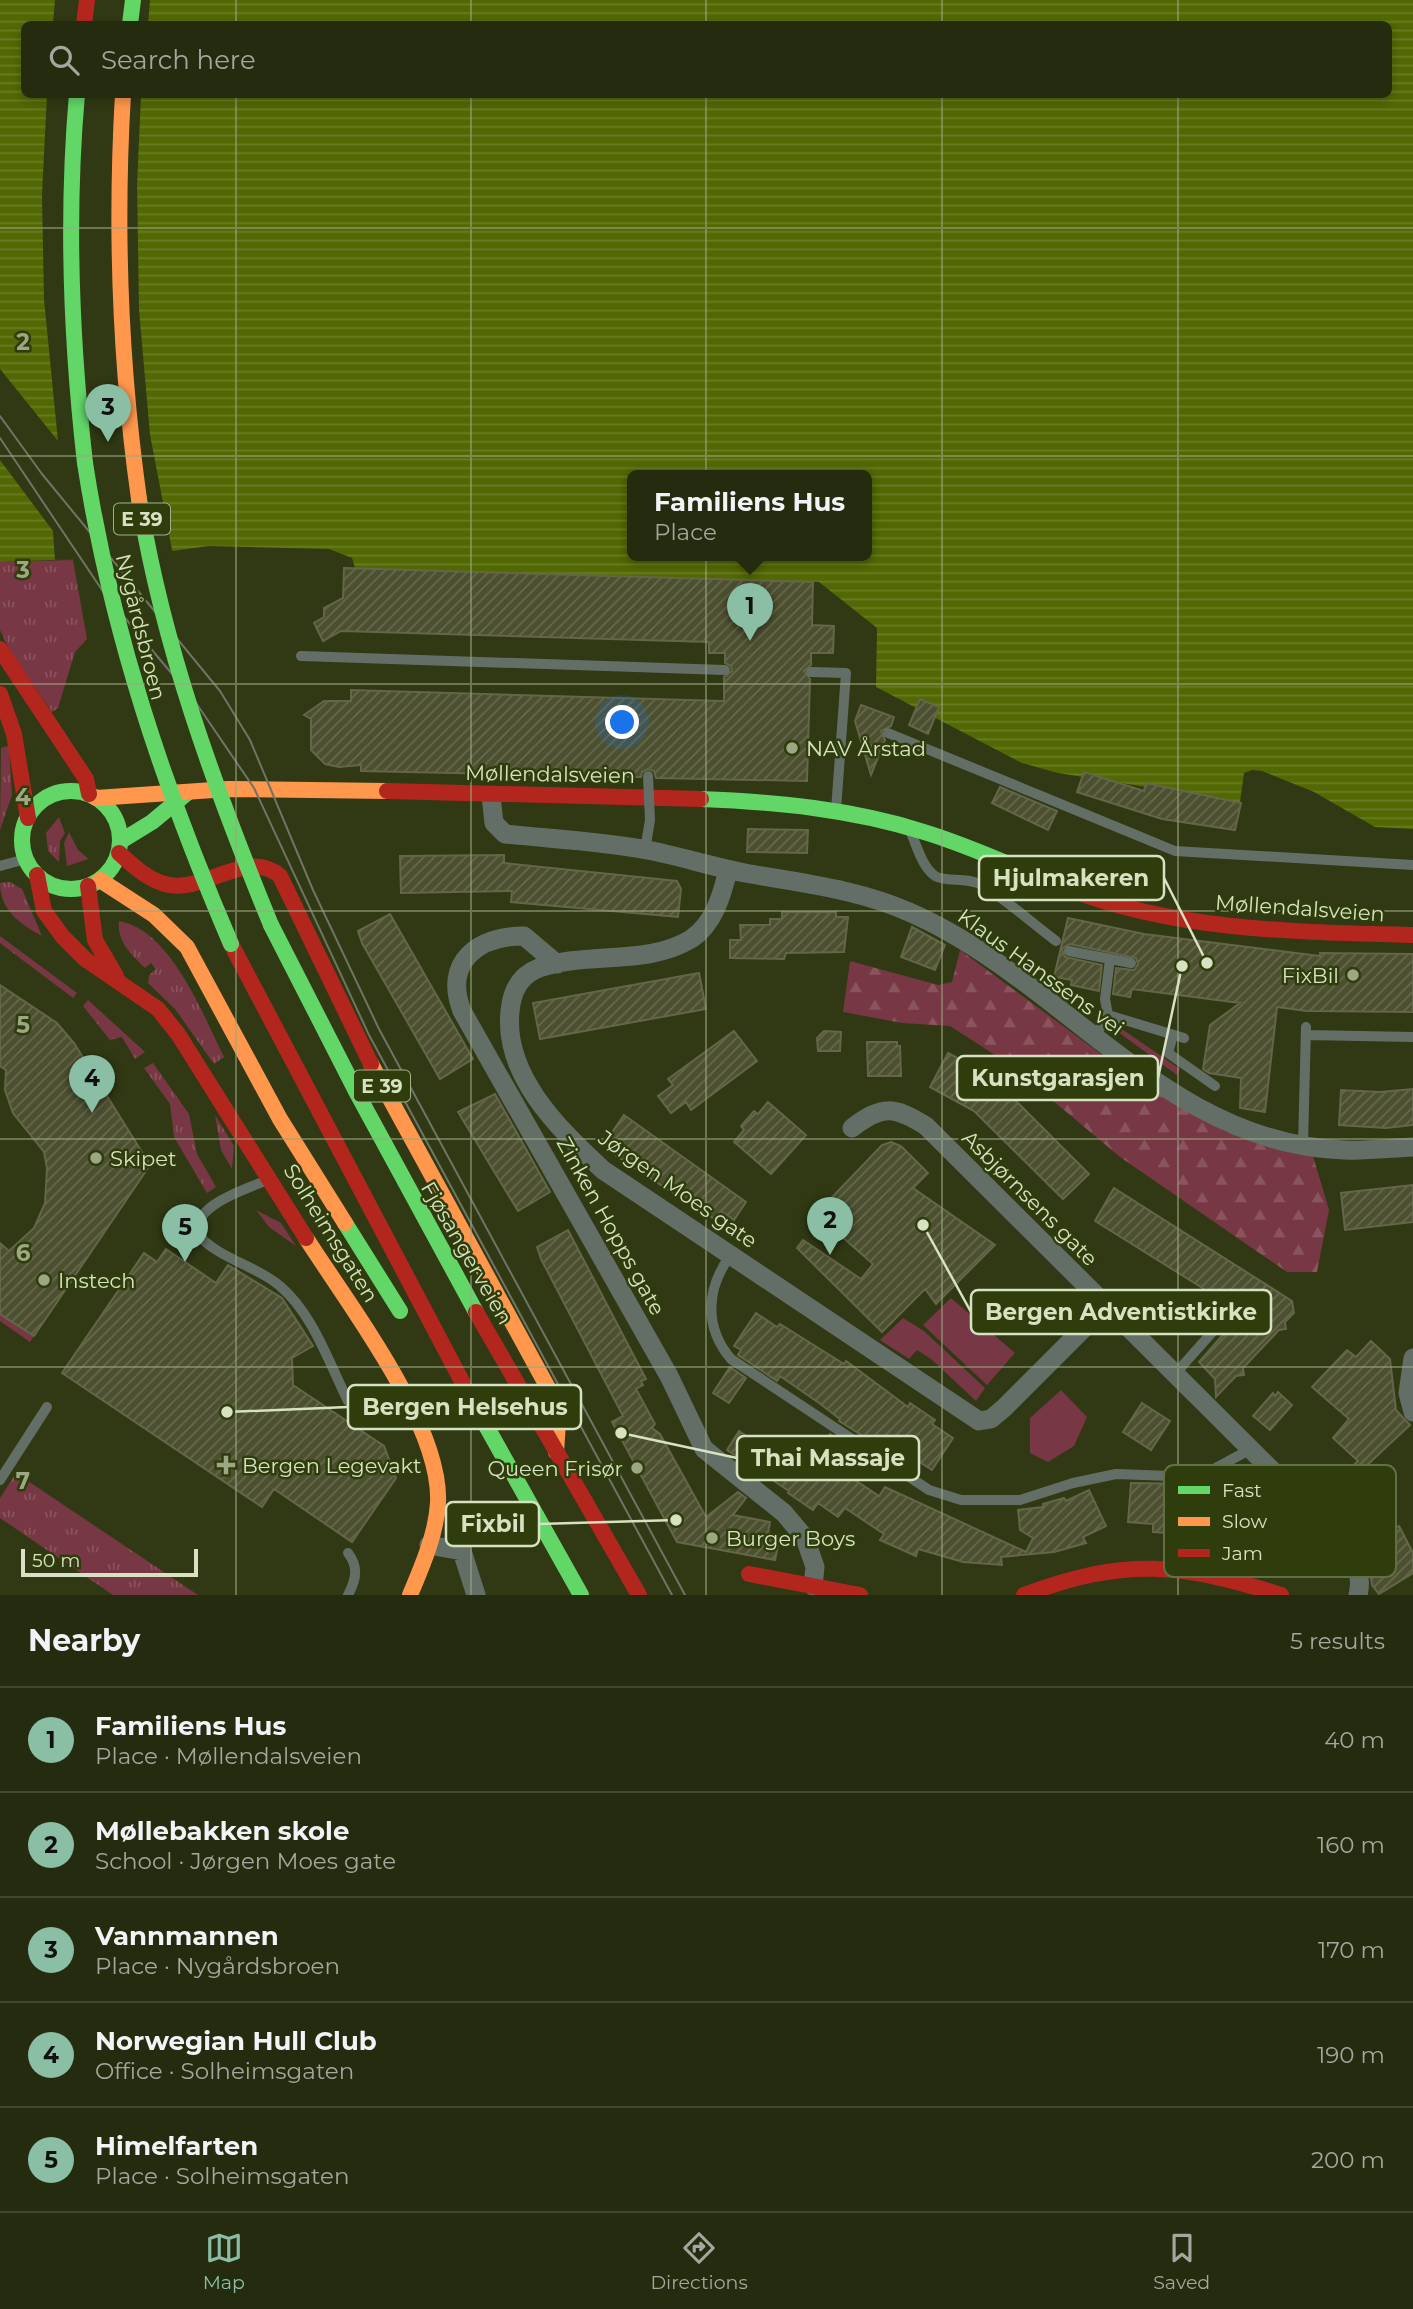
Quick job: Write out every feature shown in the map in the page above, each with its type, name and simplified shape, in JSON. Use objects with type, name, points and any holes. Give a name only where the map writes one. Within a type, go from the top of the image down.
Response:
[{"type":"main road","points":[[84,21],[87,0]]},
{"type":"main road","points":[[130,21],[133,0]]},
{"type":"main road","name":"Nygårdsbroen","points":[[77,98],[71,189],[70,293],[77,399],[97,534],[137,702],[190,850],[231,944],[439,1342]]},
{"type":"main road","name":"Nygårdsbroen","points":[[124,98],[118,297],[135,482],[149,561],[182,684],[230,823],[271,925]]},
{"type":"main road","points":[[0,649],[86,779],[93,796],[114,816],[120,847],[115,863],[94,883],[61,888],[37,875],[26,859],[23,834],[28,818],[49,796],[69,791],[93,796]]},
{"type":"main road","points":[[0,694],[14,734],[28,818]]},
{"type":"main road","name":"Møllendalsveien","points":[[93,796],[244,787],[491,796],[690,796],[766,800],[836,810],[907,826],[956,841],[1089,897],[1138,911],[1198,922],[1315,932],[1413,935]]},
{"type":"main road","points":[[120,847],[189,791]]},
{"type":"main road","name":"E 39","points":[[120,847],[155,881],[167,885],[202,884],[232,871],[257,865],[270,867],[280,876],[383,1088],[559,1408],[556,1452]]},
{"type":"main road","name":"Solheimsgaten","points":[[37,875],[44,911],[63,937],[85,959],[104,973],[117,978],[158,1009],[178,1034],[391,1372],[416,1417],[436,1479],[439,1500],[429,1545],[410,1595]]},
{"type":"main road","points":[[94,883],[154,915],[187,947],[280,1119],[416,1332],[439,1342]]},
{"type":"main road","name":"Solheimsgaten","points":[[94,883],[95,940],[117,978]]},
{"type":"main road","points":[[194,899],[202,884]]},
{"type":"main road","name":"Fjøsangerveien","points":[[271,925],[349,1082],[416,1206],[639,1595]]},
{"type":"main road","points":[[186,928],[187,947]]},
{"type":"main road","name":"E 39","points":[[439,1342],[581,1595]]},
{"type":"main road","points":[[1024,1595],[1064,1578],[1109,1569],[1164,1566]]},
{"type":"main road","points":[[748,1574],[860,1595]]},
{"type":"main road","points":[[1221,1577],[1281,1595]]},
{"type":"street","name":"Klaus Hanssens vei","points":[[491,796],[494,823],[505,834],[645,850],[728,870],[842,891],[909,912],[953,934],[1003,967],[1152,1081],[1214,1117],[1303,1145],[1344,1150],[1413,1147]]},
{"type":"street","name":"Jørgen Moes gate","points":[[728,870],[722,898],[710,918],[693,937],[673,947],[650,953],[557,964],[526,975],[512,996],[512,1049],[524,1077],[561,1131],[603,1170],[979,1421],[986,1422],[1004,1408],[1106,1306]]},
{"type":"street","name":"Zinken Hopps gate","points":[[557,964],[524,936],[501,936],[479,945],[466,955],[456,986],[462,1011],[669,1376],[704,1449],[784,1513],[805,1538],[815,1567],[813,1586]]},
{"type":"street","name":"Asbjørnsens gate","points":[[852,1128],[872,1112],[884,1110],[907,1115],[926,1126],[1267,1465]]},
{"type":"street","points":[[1413,1358],[1408,1393],[1413,1412]]},
{"type":"street","points":[[429,1545],[462,1551],[476,1595]]},
{"type":"street","name":"Asbjørnsens gate","points":[[1358,1595],[1359,1577]]},
{"type":"lane","points":[[301,656],[724,670]]},
{"type":"lane","points":[[811,672],[846,673],[836,810]]},
{"type":"lane","points":[[888,733],[1174,851],[1413,865]]},
{"type":"lane","points":[[645,850],[650,820],[648,776]]},
{"type":"lane","points":[[907,826],[923,862],[934,875],[944,879],[957,877],[982,886],[1056,942]]},
{"type":"lane","points":[[0,866],[26,859]]},
{"type":"lane","points":[[1069,951],[1131,963]]},
{"type":"lane","points":[[1094,1038],[1108,1015],[1105,999],[1110,959]]},
{"type":"lane","points":[[1108,1015],[1178,1037],[1168,1053],[1215,1086]]},
{"type":"lane","points":[[1303,1145],[1306,1031],[1413,1037]]},
{"type":"lane","points":[[270,1179],[228,1197],[199,1219],[195,1230],[213,1246],[280,1285],[303,1312],[348,1401]]},
{"type":"lane","points":[[730,1256],[719,1273],[711,1298],[713,1329],[726,1353],[761,1381],[929,1490],[979,1502],[1020,1500],[1073,1483],[1116,1474],[1164,1476]]},
{"type":"lane","points":[[1175,1374],[1241,1300]]},
{"type":"lane","points":[[0,1480],[47,1407]]},
{"type":"lane","points":[[1221,1465],[1251,1449]]},
{"type":"lane","points":[[348,1553],[354,1562],[355,1583],[348,1595]]},
{"type":"green space","points":[[73,560],[87,639],[75,652],[58,708],[52,712],[10,651],[0,630],[0,562]]},
{"type":"green space","points":[[9,746],[12,795],[0,830],[1,748]]},
{"type":"green space","points":[[59,817],[65,833],[60,841],[59,862],[48,851],[46,833]]},
{"type":"green space","points":[[69,832],[78,850],[89,859],[67,866],[64,843]]},
{"type":"green space","points":[[10,882],[22,889],[42,936],[19,921],[7,908],[0,883]]},
{"type":"green space","points":[[119,921],[138,928],[170,957],[195,998],[224,1057],[214,1064],[175,1009],[148,983],[149,975],[156,969],[151,963],[145,968],[130,953],[120,935]]},
{"type":"green space","points":[[0,936],[77,993],[73,998],[0,943]]},
{"type":"green space","points":[[960,950],[1105,1057],[1224,1131],[1313,1156],[1329,1210],[1317,1272],[1287,1272],[1120,1157],[1009,1064],[950,1026],[902,1023],[843,1012],[850,961],[938,985],[952,982]]},
{"type":"green space","points":[[88,1000],[145,1052],[135,1059],[122,1037],[110,1040],[83,1006]]},
{"type":"green space","points":[[1116,1025],[1180,1069],[1177,1075],[1114,1029]]},
{"type":"green space","points":[[153,1063],[189,1114],[197,1154],[216,1187],[207,1193],[174,1137],[170,1104],[144,1068]]},
{"type":"green space","points":[[215,1115],[234,1146],[232,1169],[221,1150]]},
{"type":"green space","points":[[256,1210],[281,1223],[296,1246],[269,1227]]},
{"type":"green space","points":[[951,1298],[1015,1353],[987,1385],[923,1325]]},
{"type":"green space","points":[[0,1314],[34,1336],[30,1342],[0,1321]]},
{"type":"green space","points":[[903,1318],[924,1331],[985,1388],[976,1401],[931,1359],[917,1350],[909,1359],[880,1340]]},
{"type":"green space","points":[[1061,1390],[1087,1417],[1074,1446],[1048,1462],[1030,1453],[1030,1418]]},
{"type":"green space","points":[[16,1473],[198,1595],[113,1595],[0,1518],[0,1498]]},
{"type":"shaded area","points":[[0,0],[1413,0],[1413,829],[1375,827],[1314,792],[1262,771],[1244,773],[1240,802],[1058,773],[1022,763],[876,687],[877,628],[819,582],[355,568],[352,558],[329,549],[209,546],[129,557],[0,562]]},
{"type":"pier","points":[[55,0],[150,0],[148,21],[53,21]]},
{"type":"pier","points":[[47,98],[141,98],[137,185],[139,310],[150,435],[173,555],[130,561],[78,563],[77,559],[55,560],[53,531],[0,460],[0,369],[58,441],[44,299],[42,195]]},
{"type":"building","points":[[344,568],[813,582],[812,625],[834,626],[833,653],[811,653],[811,665],[804,671],[810,679],[807,781],[656,778],[654,771],[648,769],[642,772],[641,777],[361,771],[361,765],[339,767],[325,764],[311,750],[311,719],[304,715],[324,701],[351,701],[351,690],[724,701],[724,677],[732,671],[731,666],[725,663],[725,653],[709,653],[709,642],[341,631],[323,641],[314,623],[324,617],[324,608],[343,598]]},
{"type":"building","points":[[920,699],[939,707],[928,734],[909,725]]},
{"type":"building","points":[[861,705],[894,717],[891,726],[881,731],[885,740],[871,775],[855,721]]},
{"type":"building","points":[[1084,772],[1144,791],[1146,783],[1241,803],[1235,830],[1162,819],[1077,792]]},
{"type":"building","points":[[1000,787],[1057,811],[1048,830],[992,803]]},
{"type":"building","points":[[748,829],[808,830],[807,853],[747,852]]},
{"type":"building","points":[[504,855],[504,863],[677,881],[681,889],[678,917],[511,902],[512,891],[401,893],[400,856]]},
{"type":"building","points":[[782,912],[836,912],[836,917],[848,917],[844,952],[786,953],[784,959],[730,958],[730,940],[741,940],[740,925],[770,925],[770,919],[782,919]]},
{"type":"building","points":[[390,914],[473,1059],[440,1079],[362,943],[358,931]]},
{"type":"building","points":[[1068,918],[1144,934],[1320,956],[1320,953],[1413,954],[1413,1012],[1307,1011],[1277,1007],[1265,1112],[1240,1108],[1241,1078],[1209,1073],[1203,1069],[1210,1025],[1240,1003],[1132,989],[1130,997],[1113,994],[1116,968],[1134,970],[1138,964],[1136,958],[1070,944],[1062,949],[1065,957],[1102,965],[1099,991],[1071,985],[1072,980],[1054,977]]},
{"type":"building","points":[[912,927],[945,945],[935,970],[901,957]]},
{"type":"building","points":[[699,973],[706,1009],[540,1039],[533,1003]]},
{"type":"building","name":"Skipet","points":[[0,985],[57,1023],[74,1043],[150,1165],[34,1336],[0,1314],[0,1243],[9,1251],[34,1228],[45,1203],[47,1168],[44,1152],[13,1113],[5,1090],[6,1070],[0,1066]]},
{"type":"building","points":[[734,1031],[757,1061],[691,1110],[686,1102],[671,1113],[658,1096],[673,1085],[668,1079]]},
{"type":"building","points":[[824,1031],[841,1032],[840,1051],[818,1051],[817,1038]]},
{"type":"building","points":[[867,1042],[897,1042],[897,1046],[900,1046],[901,1076],[868,1076]]},
{"type":"building","points":[[948,1053],[999,1080],[998,1083],[1089,1174],[1063,1199],[974,1111],[930,1087]]},
{"type":"building","points":[[1413,1089],[1413,1125],[1386,1128],[1339,1125],[1341,1090],[1380,1092]]},
{"type":"building","points":[[495,1094],[550,1192],[518,1211],[458,1112]]},
{"type":"building","points":[[768,1102],[806,1135],[771,1174],[734,1142],[744,1130],[741,1126],[754,1111],[758,1114]]},
{"type":"building","points":[[624,1115],[746,1202],[734,1220],[722,1212],[717,1220],[707,1215],[616,1156],[618,1154],[604,1144]]},
{"type":"building","points":[[891,1142],[901,1146],[928,1173],[913,1188],[995,1245],[936,1304],[925,1289],[882,1332],[797,1248],[803,1240],[861,1279],[873,1264],[816,1214],[882,1145]]},
{"type":"building","points":[[1413,1185],[1413,1222],[1345,1230],[1341,1193]]},
{"type":"building","points":[[1114,1188],[1292,1301],[1294,1313],[1285,1322],[1286,1329],[1279,1330],[1243,1368],[1244,1375],[1236,1376],[1216,1397],[1215,1379],[1199,1362],[1242,1313],[1248,1297],[1239,1293],[1228,1303],[1213,1293],[1205,1297],[1204,1289],[1095,1221]]},
{"type":"building","points":[[568,1230],[646,1379],[641,1381],[643,1385],[636,1389],[655,1424],[652,1428],[660,1434],[706,1517],[738,1492],[746,1498],[733,1515],[770,1522],[768,1533],[780,1536],[775,1560],[677,1542],[612,1422],[623,1416],[541,1259],[537,1247]]},
{"type":"building","points":[[166,1249],[216,1283],[228,1265],[282,1298],[313,1346],[292,1358],[293,1385],[384,1446],[396,1478],[352,1542],[274,1489],[262,1507],[62,1373],[144,1253],[157,1262]]},
{"type":"building","points":[[756,1313],[777,1327],[780,1324],[844,1364],[846,1361],[908,1407],[910,1403],[935,1420],[932,1424],[953,1438],[932,1470],[910,1456],[906,1463],[839,1421],[840,1419],[780,1376],[777,1381],[738,1355],[741,1350],[734,1346]]},
{"type":"building","points":[[1371,1341],[1390,1359],[1396,1410],[1410,1425],[1367,1465],[1354,1465],[1358,1461],[1333,1438],[1349,1419],[1312,1387],[1347,1350],[1356,1357]]},
{"type":"building","points":[[730,1367],[746,1378],[729,1403],[713,1393]]},
{"type":"building","points":[[1278,1392],[1292,1405],[1270,1430],[1253,1416],[1273,1393],[1275,1396]]},
{"type":"building","points":[[1142,1403],[1170,1421],[1151,1450],[1123,1432]]},
{"type":"building","points":[[739,1431],[780,1459],[794,1439],[815,1453],[830,1434],[846,1444],[834,1461],[842,1467],[840,1470],[879,1496],[885,1487],[1026,1552],[1033,1538],[1020,1530],[1018,1510],[1043,1507],[1043,1504],[1064,1498],[1066,1501],[1089,1490],[1106,1526],[1083,1537],[1086,1543],[1054,1552],[1001,1557],[1002,1565],[963,1562],[918,1549],[916,1556],[880,1540],[884,1534],[845,1508],[838,1517],[818,1503],[813,1510],[727,1450]]},
{"type":"building","points":[[1131,1483],[1164,1484],[1164,1533],[1153,1532],[1153,1524],[1128,1522]]},
{"type":"building","points":[[1399,1526],[1413,1553],[1413,1573],[1379,1594],[1372,1585],[1371,1577],[1396,1577],[1396,1528]]},
{"type":"tram line","points":[[0,416],[42,474],[220,691],[250,740],[313,890],[379,1029],[685,1595]]},
{"type":"tram line","points":[[0,438],[104,593],[194,700],[254,788],[369,1035],[672,1595]]},
{"type":"traffic: fast","points":[[130,21],[133,0]]},
{"type":"traffic: fast","points":[[77,98],[71,233],[73,325],[85,463]]},
{"type":"traffic: fast","points":[[85,463],[109,587],[143,708],[162,768],[231,944]]},
{"type":"traffic: fast","points":[[139,499],[149,554],[176,662],[230,821],[271,925]]},
{"type":"traffic: fast","points":[[71,791],[90,795],[106,805],[116,821],[120,840],[116,859],[106,875],[90,885],[71,889],[52,885],[36,875],[26,859],[22,840],[26,821],[36,805],[52,795],[71,791]]},
{"type":"traffic: fast","points":[[121,841],[152,822],[187,793]]},
{"type":"traffic: fast","points":[[701,799],[814,808],[897,824],[961,845],[1069,889]]},
{"type":"traffic: fast","points":[[271,925],[358,1095],[476,1312]]},
{"type":"traffic: fast","points":[[345,1223],[400,1311]]},
{"type":"traffic: fast","points":[[475,1406],[581,1595]]},
{"type":"traffic: slow","points":[[123,98],[119,196],[123,347],[139,499]]},
{"type":"traffic: slow","points":[[96,798],[228,789],[387,791]]},
{"type":"traffic: slow","points":[[100,880],[154,915],[187,947],[280,1119],[345,1223]]},
{"type":"traffic: slow","points":[[371,1064],[559,1408],[556,1452]]},
{"type":"traffic: slow","points":[[306,1238],[367,1330],[409,1402],[425,1438],[435,1472],[438,1503],[434,1527],[410,1595]]},
{"type":"traffic: jam","points":[[84,21],[87,0]]},
{"type":"traffic: jam","points":[[0,649],[86,779],[89,794]]},
{"type":"traffic: jam","points":[[0,694],[14,734],[28,818]]},
{"type":"traffic: jam","points":[[387,791],[701,799]]},
{"type":"traffic: jam","points":[[119,853],[146,875],[165,884],[180,886],[254,867],[267,868],[280,876],[371,1064]]},
{"type":"traffic: jam","points":[[37,875],[44,911],[63,937],[85,959],[158,1009],[178,1034],[306,1238]]},
{"type":"traffic: jam","points":[[88,886],[95,940],[116,976]]},
{"type":"traffic: jam","points":[[1069,889],[1152,913],[1238,927],[1413,935]]},
{"type":"traffic: jam","points":[[231,944],[475,1406]]},
{"type":"traffic: jam","points":[[476,1312],[639,1595]]},
{"type":"traffic: jam","points":[[1024,1595],[1093,1574],[1123,1570],[1164,1570]]},
{"type":"traffic: jam","points":[[749,1574],[860,1595]]},
{"type":"traffic: jam","points":[[1216,1577],[1281,1595]]},
{"type":"place","name":"Vannmannen","points":[[108,442]]},
{"type":"place","name":"Familiens Hus","points":[[750,641]]},
{"type":"place","name":"NAV Årstad","points":[[792,748]]},
{"type":"place","name":"Hjulmakeren","points":[[1207,963]]},
{"type":"place","name":"Kunstgarasjen","points":[[1182,966]]},
{"type":"place","name":"FixBil","points":[[1353,975]]},
{"type":"place","name":"Norwegian Hull Club","points":[[92,1113]]},
{"type":"place","name":"Skipet","points":[[96,1158]]},
{"type":"place","name":"Bergen Adventistkirke","points":[[923,1225]]},
{"type":"place","name":"Møllebakken skole","points":[[830,1255]]},
{"type":"place","name":"Himelfarten","points":[[185,1262]]},
{"type":"place","name":"Instech","points":[[44,1280]]},
{"type":"place","name":"Bergen Helsehus","points":[[227,1412]]},
{"type":"place","name":"Thai Massaje","points":[[621,1433]]},
{"type":"place","name":"Bergen Legevakt","points":[[226,1465]]},
{"type":"place","name":"Queen Frisør","points":[[637,1468]]},
{"type":"place","name":"Fixbil","points":[[676,1520]]},
{"type":"place","name":"Burger Boys","points":[[712,1538]]}]
